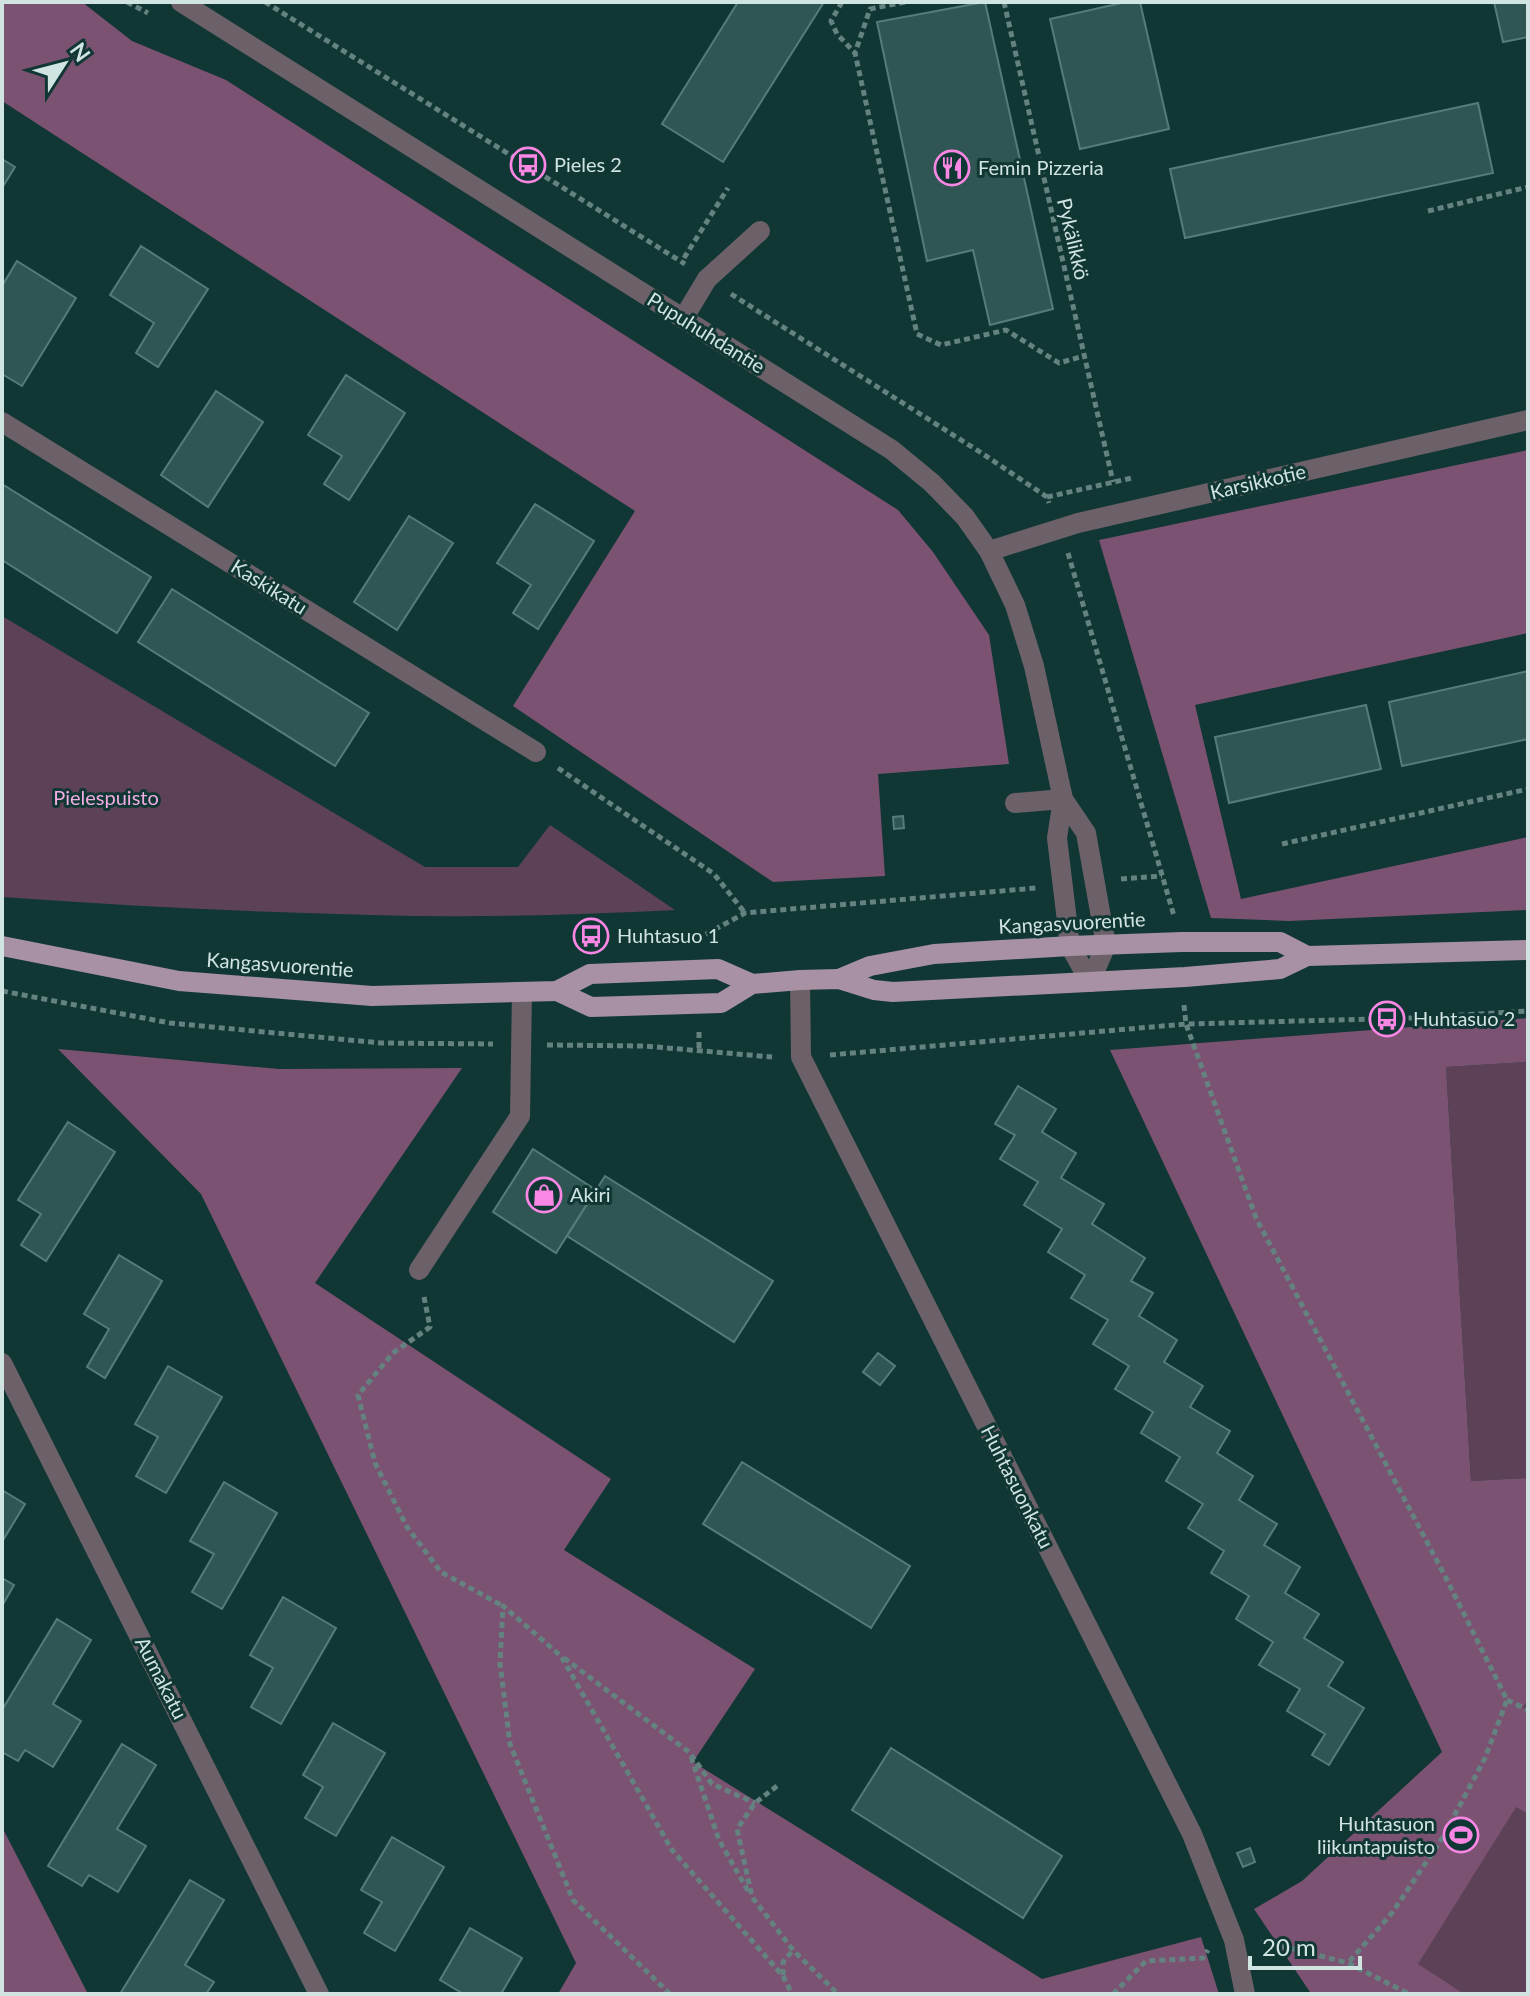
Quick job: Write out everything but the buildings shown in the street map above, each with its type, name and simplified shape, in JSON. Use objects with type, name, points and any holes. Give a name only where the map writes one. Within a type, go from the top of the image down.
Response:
[{"type":"main road","name":"Kangasvuorentie","points":[[839,979],[870,966],[934,954],[1070,946],[1280,942],[1307,956]]},
{"type":"main road","name":"Kangasvuorentie","points":[[2,946],[179,981],[372,996],[557,991],[590,974],[718,969],[752,984]]},
{"type":"main road","name":"Kangasvuorentie","points":[[557,991],[591,1007],[698,1004],[721,1003],[752,984],[800,980],[839,979],[874,990],[893,992],[1280,969],[1307,956],[1528,950]]},
{"type":"street","name":"Pupuhuhdantie","points":[[181,2],[892,450],[932,483],[965,517],[989,551],[1015,605],[1034,666],[1063,799],[1057,838],[1070,946],[1090,982]]},
{"type":"street","points":[[683,319],[707,279],[760,231]]},
{"type":"street","name":"Karsikkotie","points":[[989,551],[1078,523],[1528,420]]},
{"type":"street","name":"Kaskikatu","points":[[2,422],[536,752]]},
{"type":"street","name":"Pupuhuhdantie","points":[[1063,799],[1086,833],[1106,945]]},
{"type":"street","points":[[1015,803],[1063,799]]},
{"type":"street","points":[[1090,982],[1106,945]]},
{"type":"street","name":"Huhtasuonkatu","points":[[800,980],[801,1057],[1192,1834],[1234,1940],[1245,1994]]},
{"type":"street","points":[[419,1270],[520,1116],[522,992]]},
{"type":"street","name":"Aumakatu","points":[[2,1363],[319,1994]]},
{"type":"path","points":[[127,2],[148,13]]},
{"type":"path","points":[[842,2],[831,21],[837,34],[855,53],[917,334],[941,345],[1006,330],[1059,363],[1084,356]]},
{"type":"path","points":[[855,53],[870,9],[905,2]]},
{"type":"path","name":"Pykälikkö","points":[[1004,2],[1113,482]]},
{"type":"path","points":[[1428,211],[1528,187]]},
{"type":"path","points":[[682,262],[728,188]]},
{"type":"path","points":[[536,752],[714,874],[745,913],[1062,886]]},
{"type":"path","points":[[1282,844],[1528,789]]},
{"type":"path","points":[[1094,881],[1162,876]]},
{"type":"path","points":[[2,991],[170,1023],[381,1043],[645,1046],[766,1057],[801,1057],[1186,1024],[1412,1018],[1528,1011]]},
{"type":"path","points":[[1186,1024],[1256,1218],[1507,1700],[1528,1710]]},
{"type":"path","points":[[419,1270],[430,1327],[393,1353],[358,1395],[375,1463],[407,1527],[441,1572],[503,1606],[561,1656],[689,1752],[712,1784],[755,1803]]},
{"type":"path","points":[[503,1606],[500,1663],[510,1744],[573,1900],[670,1994]]},
{"type":"path","points":[[561,1656],[672,1850],[783,1976],[792,1994]]},
{"type":"path","points":[[1348,1963],[1392,1913],[1443,1837],[1485,1758],[1507,1700]]},
{"type":"path","points":[[689,1752],[719,1840],[752,1897],[793,1950],[838,1994]]},
{"type":"path","points":[[752,1897],[737,1829],[755,1803],[777,1786]]},
{"type":"path","points":[[1234,1940],[1271,1943],[1348,1963],[1409,1994]]},
{"type":"path","points":[[1113,1994],[1146,1961],[1203,1958],[1211,1946]]},
{"type":"path","points":[[783,1976],[783,1962],[793,1950]]},
{"type":"green space","name":"Pielespuisto","points":[[2,616],[425,867],[518,867],[550,825],[675,910],[524,916],[410,916],[2,897]]},
{"type":"green space","points":[[1528,1062],[1528,1478],[1471,1481],[1446,1067]]},
{"type":"green space","points":[[1528,1699],[1528,1994],[1404,1994],[1523,1708]]},
{"type":"shaded area","points":[[2,2],[82,2],[132,41],[226,80],[898,510],[933,552],[989,635],[1009,764],[878,774],[885,876],[773,882],[513,706],[635,511],[2,101]]},
{"type":"shaded area","points":[[1528,450],[1528,633],[1195,705],[1241,899],[1528,837],[1528,910],[1289,921],[1211,918],[1099,540]]},
{"type":"shaded area","points":[[1528,1018],[1528,1062],[1446,1067],[1471,1481],[1528,1478],[1528,1699],[1523,1708],[1528,1711],[1528,1814],[1516,1807],[1418,1964],[1464,1994],[1313,1994],[1254,1909],[1302,1881],[1442,1752],[1110,1050]]},
{"type":"shaded area","points":[[58,1049],[279,1069],[462,1068],[315,1283],[611,1479],[564,1550],[755,1669],[693,1762],[1042,1979],[1201,1937],[1219,1994],[558,1994],[576,1963],[201,1194]]},
{"type":"shaded area","points":[[2,1827],[88,1994],[2,1994]]},
{"type":"place","name":"Pieles 2","points":[[528,165]]},
{"type":"place","name":"Femin Pizzeria","points":[[952,168]]},
{"type":"place","name":"Huhtasuo 1","points":[[591,936]]},
{"type":"place","name":"Huhtasuo 2","points":[[1387,1019]]},
{"type":"place","name":"Akiri","points":[[544,1195]]},
{"type":"place","name":"Huhtasuon liikuntapuisto","points":[[1461,1835]]}]
